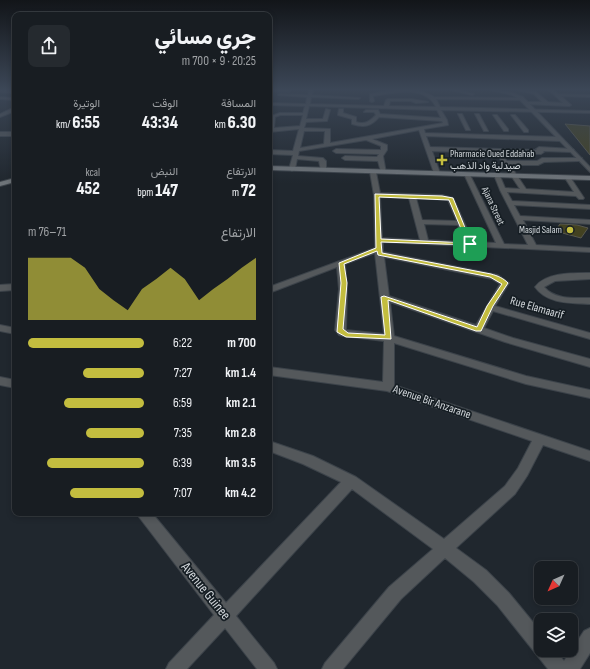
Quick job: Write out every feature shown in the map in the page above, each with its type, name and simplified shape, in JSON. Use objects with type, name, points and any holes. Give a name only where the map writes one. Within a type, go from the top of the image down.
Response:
[{"type":"main road","points":[[272,168],[590,178]]},
{"type":"main road","points":[[0,184],[12,181]]},
{"type":"street","points":[[292,169],[304,121]]},
{"type":"street","points":[[354,121],[356,125],[370,123],[372,121]]},
{"type":"street","points":[[296,153],[336,143],[366,138],[422,132],[444,125],[445,121]]},
{"type":"street","points":[[464,121],[468,129]]},
{"type":"street","points":[[481,121],[483,130],[491,130],[494,142],[491,151]]},
{"type":"street","points":[[499,121],[506,130]]},
{"type":"street","points":[[518,121],[526,131]]},
{"type":"street","points":[[543,121],[590,170]]},
{"type":"street","points":[[272,130],[302,128],[328,131],[327,145]]},
{"type":"street","points":[[454,129],[474,130]]},
{"type":"street","points":[[498,130],[512,131]]},
{"type":"street","points":[[519,131],[532,131]]},
{"type":"street","points":[[422,132],[494,142],[540,151],[571,150]]},
{"type":"street","points":[[422,132],[438,173]]},
{"type":"street","points":[[546,132],[553,132]]},
{"type":"street","points":[[0,134],[12,134]]},
{"type":"street","points":[[444,135],[450,149]]},
{"type":"street","points":[[366,138],[384,144],[384,148],[380,155],[384,172]]},
{"type":"street","points":[[494,142],[523,138],[560,139]]},
{"type":"street","points":[[523,138],[527,144],[540,151],[548,159]]},
{"type":"street","points":[[336,143],[336,151]]},
{"type":"street","points":[[428,149],[491,151],[496,157],[503,159],[516,176],[525,192]]},
{"type":"street","points":[[336,151],[382,152]]},
{"type":"street","points":[[336,151],[344,154],[345,171]]},
{"type":"street","points":[[272,152],[296,153],[320,159],[323,161],[323,170]]},
{"type":"street","points":[[345,158],[381,159]]},
{"type":"street","points":[[506,163],[538,163],[542,160],[548,159],[580,159]]},
{"type":"street","points":[[374,172],[377,195],[379,248],[389,338],[388,387]]},
{"type":"street","name":"Ajana Street","points":[[467,174],[501,246]]},
{"type":"street","points":[[497,175],[503,190],[533,247]]},
{"type":"street","points":[[568,178],[589,209]]},
{"type":"street","points":[[503,190],[578,194]]},
{"type":"street","points":[[377,195],[442,197],[451,199],[470,244]]},
{"type":"street","points":[[412,197],[425,242]]},
{"type":"street","points":[[510,203],[589,209]]},
{"type":"street","points":[[518,218],[590,222]]},
{"type":"street","points":[[419,222],[462,223]]},
{"type":"street","points":[[272,289],[379,248],[425,242],[590,250]]},
{"type":"street","name":"Rue Elamaarif","points":[[379,248],[499,279],[506,283],[490,306],[590,336]]},
{"type":"street","points":[[342,263],[344,283],[340,330],[346,334],[389,338],[526,380],[590,394]]},
{"type":"street","points":[[590,276],[550,280],[541,283],[539,287],[544,293],[558,298],[590,301]]},
{"type":"street","points":[[0,288],[12,287]]},
{"type":"street","points":[[384,297],[478,330],[590,364]]},
{"type":"street","points":[[478,330],[490,306]]},
{"type":"street","points":[[0,328],[12,330]]},
{"type":"street","name":"Avenue Bir Anzarane","points":[[272,371],[388,387],[590,456]]},
{"type":"street","points":[[0,382],[12,384]]},
{"type":"street","points":[[331,669],[395,593],[510,490],[524,472],[539,439]]},
{"type":"street","points":[[272,447],[308,460],[351,481],[444,548],[480,576],[503,599],[534,637]]},
{"type":"street","points":[[175,669],[351,481]]},
{"type":"street","name":"Avenue Guinee","points":[[145,516],[268,669]]},
{"type":"street","points":[[569,669],[590,637]]},
{"type":"street","points":[[550,657],[559,669]]},
{"type":"building","points":[[565,124],[590,126],[590,155]]},
{"type":"building","name":"Masjid Salam","points":[[560,224],[577,225],[588,228],[581,238],[555,231]]},
{"type":"place","name":"Pharmacie Oued Eddahab صيدلية واد الذهب","points":[[442,160]]},
{"type":"place","name":"Masjid Salam","points":[[570,230]]},
{"type":"route","points":[[470,244],[379,240],[379,249],[342,263],[344,289],[341,332],[346,334],[389,338],[384,297],[478,330],[490,306],[506,283],[491,276],[380,254],[379,249],[377,195],[442,197],[451,199],[454,203],[470,244]]}]
